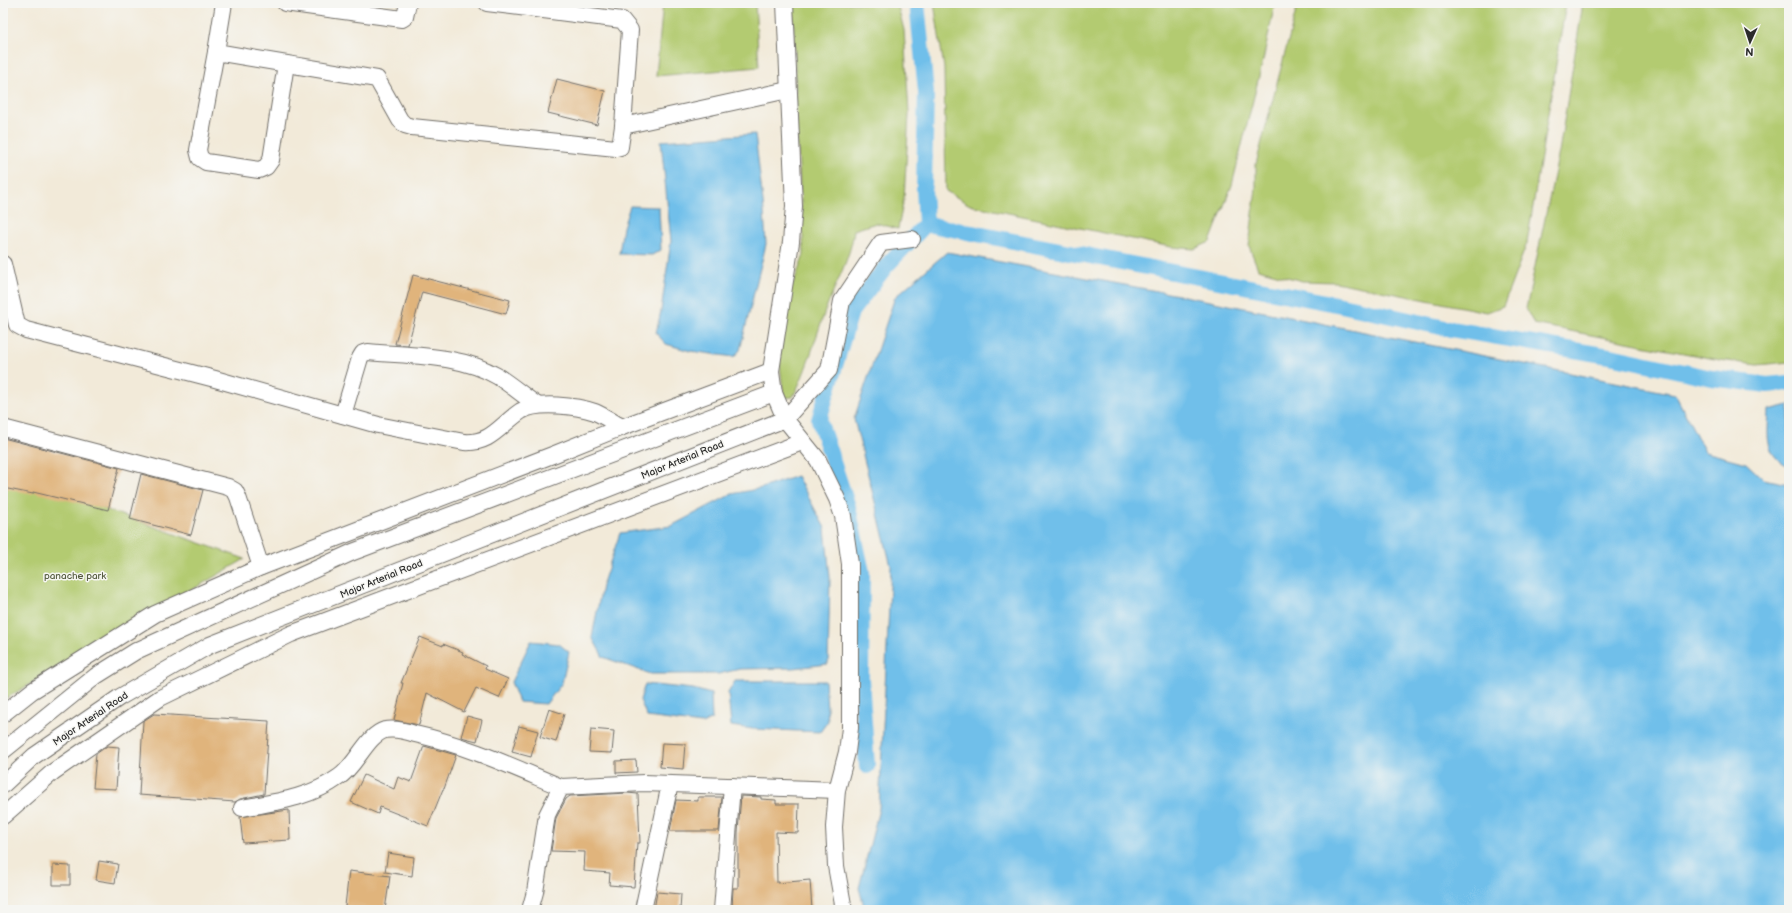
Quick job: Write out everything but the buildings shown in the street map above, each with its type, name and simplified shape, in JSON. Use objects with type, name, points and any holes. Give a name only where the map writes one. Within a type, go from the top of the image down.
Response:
[{"type":"street","points":[[224,3],[198,150],[200,158],[206,162],[259,170],[266,167],[271,160],[286,64]]},
{"type":"street","points":[[285,3],[402,19],[405,17],[408,3]]},
{"type":"street","points":[[216,52],[377,78],[400,120],[405,125],[412,127],[616,148],[620,146],[622,143],[630,30],[622,20],[487,3]]},
{"type":"street","points":[[785,3],[794,206],[790,250],[771,371],[774,393],[785,419],[818,460],[837,499],[843,516],[850,564],[850,728],[847,752],[837,790],[834,828],[836,866],[844,910]]},
{"type":"street","points":[[623,126],[788,90]]},
{"type":"street","points":[[785,419],[828,370],[842,301],[881,243],[912,239]]},
{"type":"street","points":[[3,264],[10,323],[26,330],[215,379],[378,425],[475,443],[488,438],[520,411],[537,405],[581,408],[596,413],[622,427]]},
{"type":"street","points":[[343,415],[360,358],[363,353],[368,352],[456,361],[476,367],[497,376],[537,405]]},
{"type":"street","points":[[3,714],[32,691],[155,614],[261,568],[622,427],[771,371]]},
{"type":"street","points":[[3,751],[96,676],[136,651],[353,552],[774,393]]},
{"type":"street","name":"Major Arterial Road","points":[[3,785],[34,756],[120,697],[210,646],[785,419]]},
{"type":"street","points":[[3,428],[228,487],[235,491],[238,497],[261,568]]},
{"type":"street","points":[[3,816],[53,772],[160,698],[290,634],[802,442]]},
{"type":"street","points":[[242,808],[300,797],[339,778],[346,772],[376,735],[386,730],[400,730],[471,750],[561,787],[644,783],[837,790]]},
{"type":"street","points":[[643,910],[670,784]]},
{"type":"street","points":[[722,910],[732,786]]},
{"type":"street","points":[[530,910],[535,892],[547,815],[561,787]]},
{"type":"green space","points":[[663,3],[755,3],[759,67],[656,76]]},
{"type":"green space","points":[[793,3],[897,3],[904,30],[909,114],[904,198],[898,229],[876,223],[854,230],[850,251],[825,311],[802,376],[793,397],[784,398],[779,357],[790,292],[804,255],[797,133]]},
{"type":"green space","points":[[934,3],[1275,3],[1264,56],[1232,185],[1210,242],[1194,249],[1171,247],[970,205],[946,191],[944,68]]},
{"type":"green space","points":[[1298,3],[1566,3],[1527,243],[1503,306],[1487,312],[1336,282],[1302,281],[1258,269],[1249,246],[1256,188],[1256,164]]},
{"type":"green space","points":[[1583,3],[1789,3],[1789,362],[1757,365],[1720,360],[1534,324],[1526,309],[1559,152]]},
{"type":"green space","name":"panache park","points":[[3,473],[245,559],[3,700]]},
{"type":"water","points":[[755,134],[764,211],[766,244],[740,350],[734,357],[690,351],[666,344],[656,333],[661,311],[671,241],[661,141]]},
{"type":"water","points":[[630,206],[659,207],[661,250],[652,255],[619,254],[623,227]]},
{"type":"water","points":[[947,252],[1189,297],[1675,394],[1705,452],[1746,463],[1763,479],[1789,484],[1789,910],[865,910],[859,888],[879,809],[891,566],[854,419],[895,297]]},
{"type":"water","points":[[1789,405],[1789,466],[1775,456],[1771,450],[1768,435],[1769,410]]},
{"type":"water","points":[[797,476],[825,528],[830,577],[828,664],[794,668],[740,669],[718,674],[650,674],[603,657],[592,637],[602,586],[620,533],[671,526],[732,494],[762,488]]},
{"type":"water","points":[[531,641],[559,644],[569,652],[562,683],[546,704],[519,702],[511,682]]},
{"type":"water","points":[[735,681],[825,681],[828,721],[820,732],[753,729],[731,726],[728,693]]},
{"type":"water","points":[[645,684],[693,689],[711,694],[712,719],[702,724],[647,717],[640,700]]},
{"type":"waterway","points":[[917,3],[926,92],[924,188],[926,224],[1346,306],[1445,328],[1615,357],[1712,378],[1767,385],[1789,383]]},
{"type":"waterway","points":[[867,766],[861,679],[862,572],[848,507],[819,420],[851,312],[887,265],[926,224]]}]
